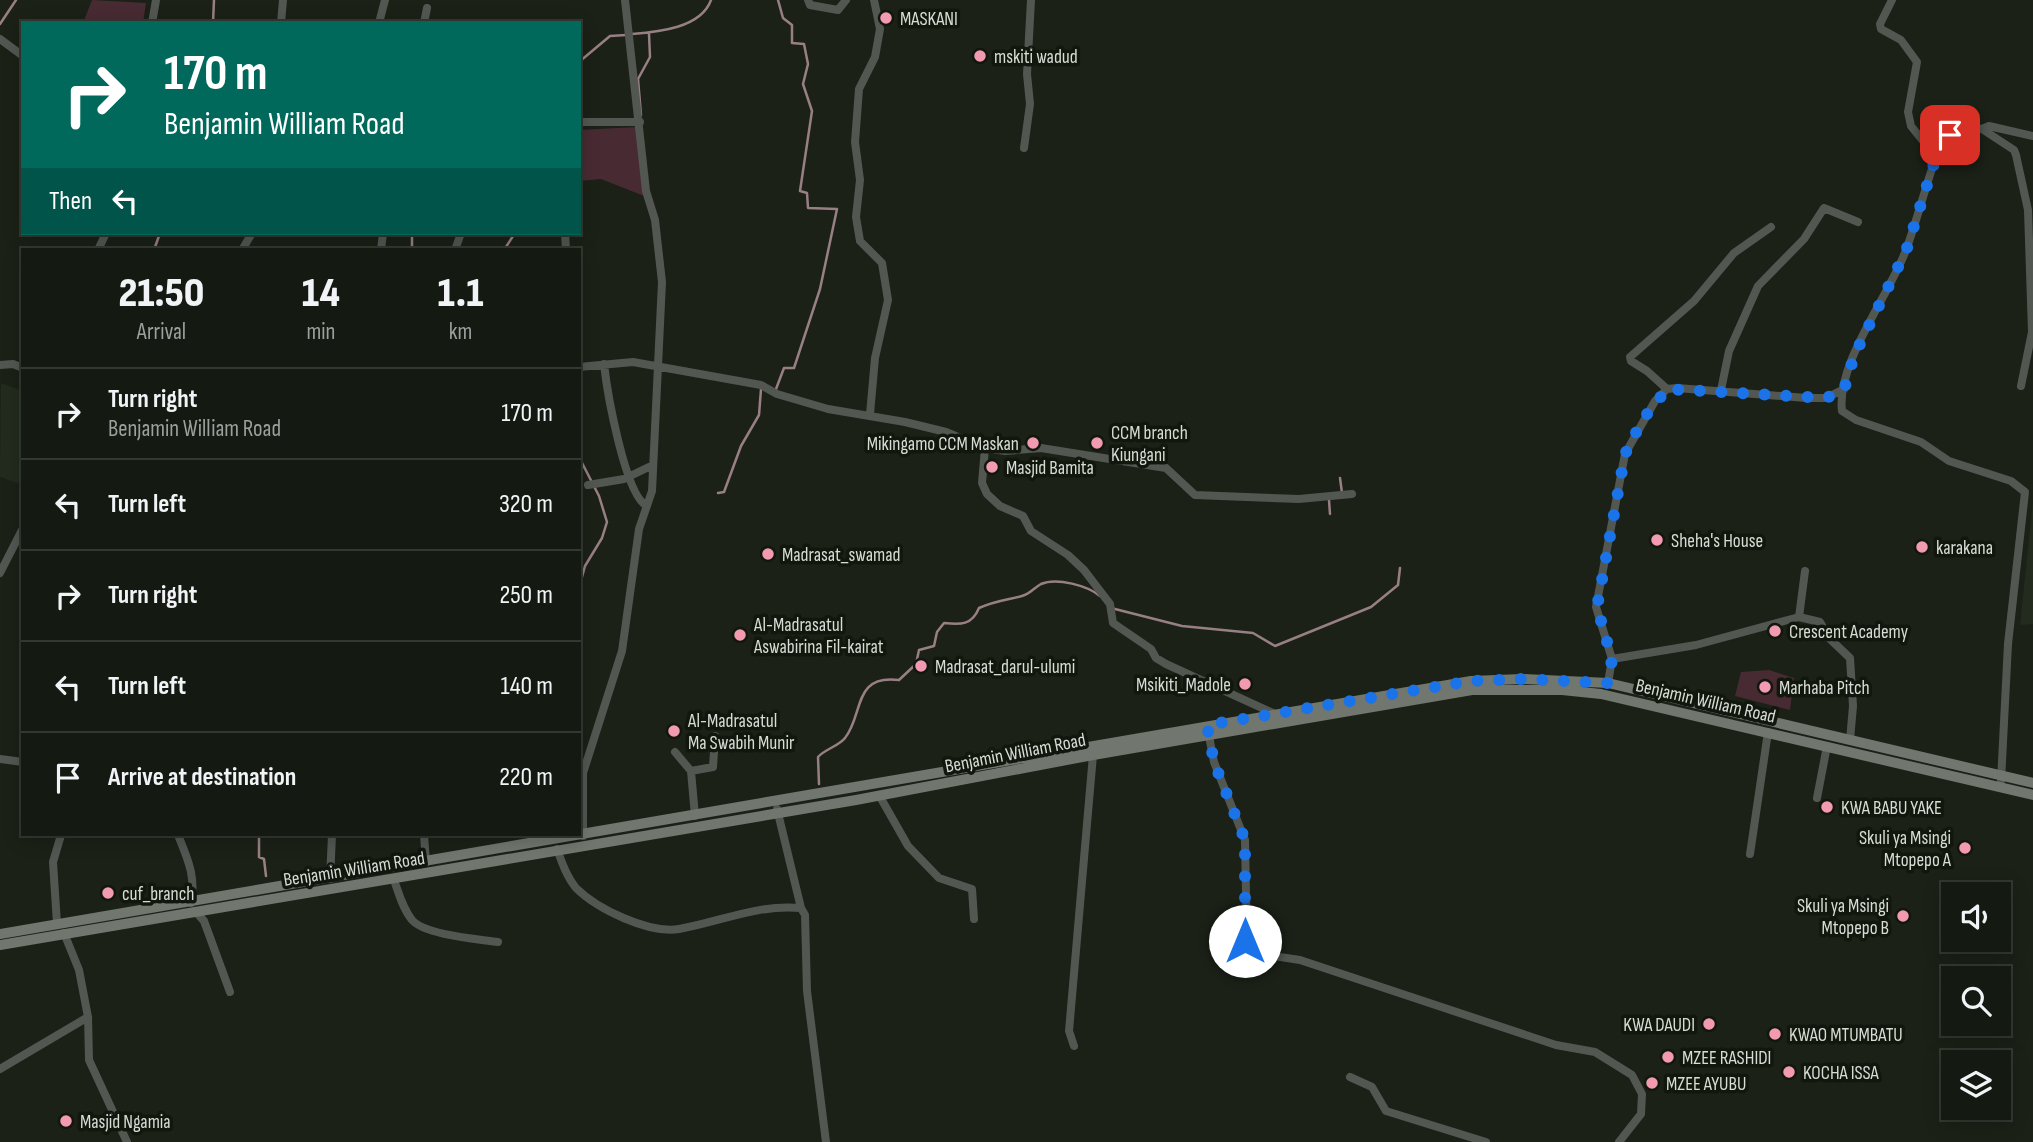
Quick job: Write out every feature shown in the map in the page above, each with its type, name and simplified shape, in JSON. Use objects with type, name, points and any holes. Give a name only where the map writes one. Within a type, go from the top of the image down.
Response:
[{"type":"main road","name":"Benjamin William Road","points":[[583,835],[695,816],[879,795],[1093,755],[1275,714],[1471,681],[1522,679],[1608,683],[2033,783]]},
{"type":"main road","name":"Benjamin William Road","points":[[193,907],[426,862],[776,807],[1208,730],[1472,690],[1520,689],[1601,694],[2033,795]]},
{"type":"main road","name":"Benjamin William Road","points":[[0,934],[61,929],[193,907],[394,880],[579,836]]},
{"type":"main road","name":"Benjamin William Road","points":[[0,945],[61,929]]},
{"type":"street","points":[[152,21],[156,0]]},
{"type":"street","points":[[281,21],[283,0]]},
{"type":"street","points":[[380,21],[385,0]]},
{"type":"street","points":[[583,835],[581,775],[622,651],[637,542],[652,491],[662,282],[654,220],[646,191],[625,0]]},
{"type":"street","points":[[808,0],[810,5],[838,10],[846,0]]},
{"type":"street","points":[[870,414],[875,358],[888,300],[882,263],[860,241],[857,229],[859,180],[855,142],[859,89],[875,57],[880,29],[874,0]]},
{"type":"street","points":[[1024,148],[1024,128],[1030,111],[1027,25],[1031,0]]},
{"type":"street","points":[[1892,0],[1880,24],[1881,29],[1901,40],[1917,62],[1908,112],[1911,126],[1936,157]]},
{"type":"street","points":[[424,21],[427,8]]},
{"type":"street","points":[[0,39],[21,55]]},
{"type":"street","points":[[581,122],[640,121]]},
{"type":"street","points":[[1999,787],[2002,775],[2008,644],[2029,493],[2011,481],[1949,461],[1910,437],[1846,416],[1841,404],[1854,356],[1906,251],[1936,157],[1942,153],[1955,125],[1982,129],[2014,150],[2029,194],[2032,332],[2021,386]]},
{"type":"street","points":[[1982,129],[1989,126],[2033,135]]},
{"type":"street","points":[[1721,390],[1729,351],[1758,286],[1804,239],[1824,208],[1858,222]]},
{"type":"street","points":[[1771,227],[1734,253],[1694,301],[1630,357],[1631,361],[1647,370],[1667,389],[1826,398],[1844,390]]},
{"type":"street","points":[[581,367],[620,361],[658,366],[761,385],[777,394],[828,409],[870,414],[946,432],[985,447],[1005,451],[1041,448],[1166,467],[1195,495],[1299,499],[1352,494]]},
{"type":"street","points":[[0,365],[13,364],[21,367]]},
{"type":"street","points":[[604,364],[612,417],[632,491],[647,506]]},
{"type":"street","points":[[1608,683],[1612,659],[1597,607],[1625,454],[1643,419],[1667,389]]},
{"type":"street","points":[[985,447],[982,483],[987,494],[1000,506],[1023,516],[1031,531],[1068,555],[1110,607],[1113,623],[1151,649],[1156,658],[1275,714]]},
{"type":"street","points":[[588,485],[630,476],[653,465]]},
{"type":"street","points":[[0,573],[19,544]]},
{"type":"street","points":[[1799,617],[1805,571]]},
{"type":"street","points":[[1612,659],[1696,645],[1799,617],[1820,622],[1830,639],[1850,658],[1853,706],[1850,740]]},
{"type":"street","points":[[1208,730],[1214,762],[1245,840],[1247,948],[1254,953],[1300,960],[1556,1045],[1595,1052],[1632,1075],[1642,1094],[1641,1114],[1619,1142]]},
{"type":"street","points":[[1750,854],[1768,732]]},
{"type":"street","points":[[691,771],[713,766],[715,736]]},
{"type":"street","points":[[1817,798],[1828,746]]},
{"type":"street","points":[[675,751],[691,771],[695,816]]},
{"type":"street","points":[[1074,1046],[1069,1031],[1093,755]]},
{"type":"street","points":[[0,759],[21,762]]},
{"type":"street","points":[[879,795],[908,846],[939,877],[972,888],[974,919]]},
{"type":"street","points":[[776,807],[805,915],[807,991],[826,1142]]},
{"type":"street","points":[[61,836],[53,862],[61,929],[79,970],[88,1017],[89,1060],[127,1142]]},
{"type":"street","points":[[178,836],[192,864],[193,907],[204,921],[230,992]]},
{"type":"street","points":[[330,879],[328,853],[332,836]]},
{"type":"street","points":[[424,836],[426,862]]},
{"type":"street","points":[[553,842],[568,876],[577,888],[607,911],[641,925],[676,930],[744,911],[801,908]]},
{"type":"street","points":[[394,880],[404,908],[414,923],[426,929],[498,942]]},
{"type":"street","points":[[0,1069],[88,1017]]},
{"type":"street","points":[[1350,1077],[1372,1087],[1386,1111],[1486,1142]]},
{"type":"shaded area","points":[[92,0],[146,3],[143,21],[84,21]]},
{"type":"shaded area","points":[[637,127],[644,196],[601,179],[581,181],[581,130]]},
{"type":"shaded area","points":[[1,383],[21,390],[21,484],[0,477]]},
{"type":"shaded area","points":[[2033,502],[2033,624],[2020,625]]},
{"type":"shaded area","name":"Marhaba Pitch","points":[[1769,670],[1794,678],[1790,710],[1735,696],[1741,672]]},
{"type":"waterway","points":[[0,24],[16,0]]},
{"type":"waterway","points":[[213,21],[214,0]]},
{"type":"waterway","points":[[632,34],[666,30],[688,23],[698,17],[711,0]]},
{"type":"waterway","points":[[776,389],[784,368],[794,368],[820,289],[837,209],[808,208],[807,193],[800,191],[812,111],[803,84],[808,64],[804,44],[792,43],[792,25],[783,18],[778,0]]},
{"type":"waterway","points":[[641,115],[638,79],[650,57],[649,34]]},
{"type":"waterway","points":[[581,60],[610,36],[626,35]]},
{"type":"waterway","points":[[155,248],[159,235]]},
{"type":"waterway","points":[[412,235],[412,248]]},
{"type":"waterway","points":[[505,248],[514,235]]},
{"type":"waterway","points":[[718,493],[724,492],[741,446],[759,415],[761,389]]},
{"type":"waterway","points":[[581,461],[599,496],[607,522],[602,538],[585,566],[581,581]]},
{"type":"waterway","points":[[1340,478],[1342,493]]},
{"type":"waterway","points":[[1329,500],[1330,514]]},
{"type":"waterway","points":[[1111,608],[1182,626],[1253,633],[1275,646],[1371,607],[1398,585],[1400,568]]},
{"type":"waterway","points":[[819,784],[818,757],[845,738],[866,690],[873,683],[899,680],[916,664],[919,650],[934,646],[937,632],[944,623],[965,623],[973,618],[979,608],[1025,595],[1048,582],[1072,584],[1100,596]]},
{"type":"waterway","points":[[259,836],[259,857],[264,859],[266,876]]},
{"type":"place","name":"MASKANI","points":[[886,18]]},
{"type":"place","name":"mskiti wadud","points":[[980,56]]},
{"type":"place","name":"Mikingamo CCM Maskan","points":[[1033,443]]},
{"type":"place","name":"CCM branch Kiungani","points":[[1097,443]]},
{"type":"place","name":"Masjid Bamita","points":[[992,467]]},
{"type":"place","name":"Sheha's House","points":[[1657,540]]},
{"type":"place","name":"karakana","points":[[1922,547]]},
{"type":"place","name":"Madrasat_swamad","points":[[768,554]]},
{"type":"place","name":"Crescent Academy","points":[[1775,631]]},
{"type":"place","name":"Al-Madrasatul Aswabirina Fil-kairat","points":[[740,635]]},
{"type":"place","name":"Madrasat_darul-ulumi","points":[[921,666]]},
{"type":"place","name":"Msikiti_Madole","points":[[1245,684]]},
{"type":"place","name":"Marhaba Pitch","points":[[1765,687]]},
{"type":"place","name":"Al-Madrasatul Ma Swabih Munir","points":[[674,731]]},
{"type":"place","name":"KWA BABU YAKE","points":[[1827,807]]},
{"type":"place","name":"Skuli ya Msingi Mtopepo A","points":[[1965,848]]},
{"type":"place","name":"cuf_branch","points":[[108,893]]},
{"type":"place","name":"Skuli ya Msingi Mtopepo B","points":[[1903,916]]},
{"type":"place","name":"KWA DAUDI","points":[[1709,1024]]},
{"type":"place","name":"KWAO MTUMBATU","points":[[1775,1034]]},
{"type":"place","name":"MZEE RASHIDI","points":[[1668,1057]]},
{"type":"place","name":"KOCHA ISSA","points":[[1789,1072]]},
{"type":"place","name":"MZEE AYUBU","points":[[1652,1083]]},
{"type":"place","name":"Masjid Ngamia","points":[[66,1121]]},
{"type":"route","points":[[1245,941],[1245,840],[1214,762],[1207,725],[1471,681],[1522,679],[1608,683],[1612,659],[1599,624],[1597,607],[1625,454],[1643,419],[1667,389],[1721,390],[1807,398],[1826,398],[1844,390],[1854,356],[1906,251],[1936,157],[1942,153],[1950,135]]}]
